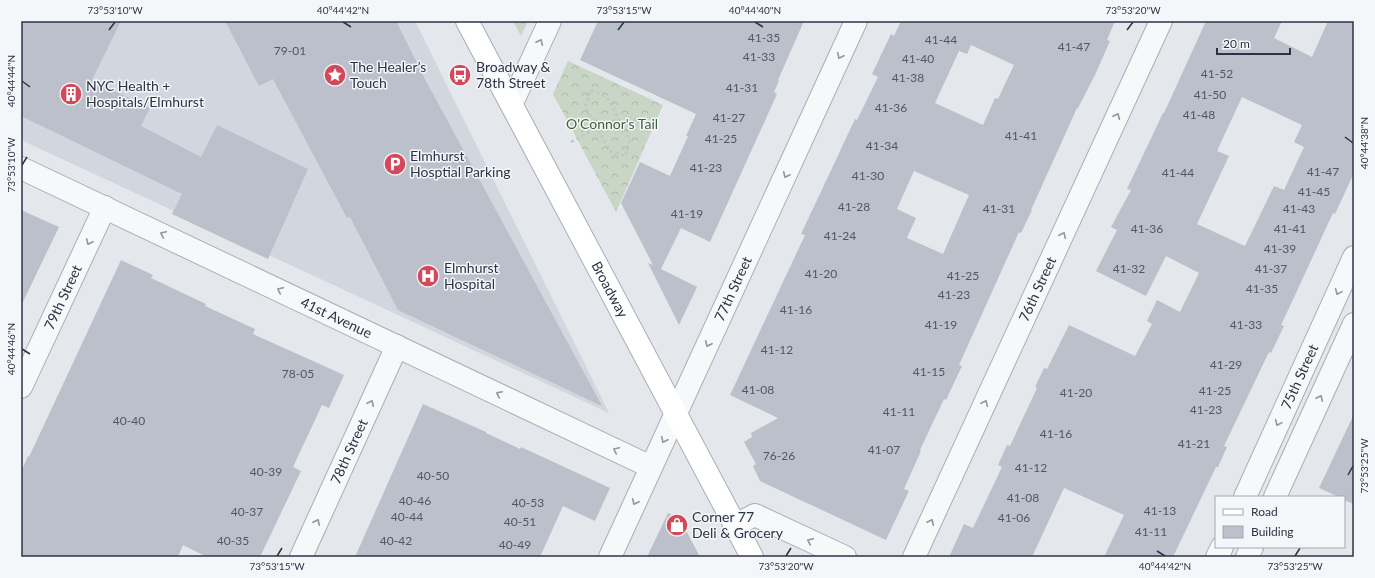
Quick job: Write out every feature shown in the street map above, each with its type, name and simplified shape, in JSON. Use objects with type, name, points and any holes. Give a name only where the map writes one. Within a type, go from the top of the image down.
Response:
[{"type":"main road","name":"Broadway","points":[[467,21],[512,103],[752,557]]},
{"type":"street","points":[[512,103],[550,21]]},
{"type":"street","name":"77th Street","points":[[610,557],[856,21]]},
{"type":"street","name":"76th Street","points":[[914,557],[1161,21]]},
{"type":"street","name":"41st Avenue","points":[[21,168],[652,467]]},
{"type":"street","name":"79th Street","points":[[21,387],[105,207]]},
{"type":"street","name":"75th Street","points":[[1245,496],[1354,257]]},
{"type":"street","name":"75th Street","points":[[1275,496],[1354,324]]},
{"type":"street","name":"78th Street","points":[[301,557],[397,346]]},
{"type":"street","points":[[734,524],[755,515],[845,557]]},
{"type":"street","points":[[1217,557],[1222,548]]},
{"type":"street","points":[[1247,557],[1252,548]]},
{"type":"path","points":[[591,90],[607,97],[630,140],[625,156],[610,152],[597,128],[586,107],[591,90]]},
{"type":"path","points":[[571,142],[597,128]]},
{"type":"shaded area","name":"Elmhurst Hospital","points":[[21,21],[415,21],[609,413],[21,140]]},
{"type":"green space","points":[[513,21],[528,21],[521,36]]},
{"type":"green space","name":"O'Connor's Tail","points":[[568,61],[663,105],[616,212],[553,94]]},
{"type":"building","points":[[21,21],[121,21],[92,80],[150,108],[141,126],[201,157],[217,125],[308,169],[268,259],[172,214],[182,194],[21,116]]},
{"type":"building","name":"Elmhurst Hosptial Parking","points":[[225,21],[396,21],[426,81],[602,406],[398,310],[350,217],[347,218],[273,79],[259,86]]},
{"type":"building","points":[[598,21],[804,21],[778,80],[779,81],[774,92],[777,94],[710,242],[681,228],[661,269],[697,287],[679,325],[648,263],[653,265],[621,203],[640,162],[670,176],[696,114],[580,60]]},
{"type":"building","points":[[901,21],[1115,21],[1107,40],[1110,41],[1095,75],[1077,108],[1021,233],[1019,232],[959,365],[962,366],[946,400],[944,399],[920,450],[921,451],[904,489],[909,491],[886,540],[760,481],[753,466],[756,464],[744,442],[752,437],[751,433],[778,418],[730,395],[805,235],[801,234],[855,119],[857,120],[878,77],[872,74],[891,34],[894,36]],"holes":[[[971,45],[1014,65],[998,99],[995,98],[983,125],[935,103],[959,51],[967,54]],[[914,171],[969,195],[943,254],[907,238],[916,218],[897,209]]]},
{"type":"building","points":[[1206,21],[1282,21],[1274,38],[1312,57],[1328,21],[1354,21],[1354,173],[1335,214],[1333,213],[1281,325],[1284,326],[1271,353],[1269,352],[1224,446],[1227,447],[1218,467],[1216,467],[1173,557],[1104,557],[1124,515],[1064,488],[1032,557],[949,557],[964,524],[973,528],[1002,467],[998,465],[1007,445],[1010,446],[1037,388],[1035,387],[1044,368],[1047,369],[1069,325],[1135,356],[1152,324],[1147,321],[1157,300],[1180,312],[1199,273],[1166,256],[1146,296],[1096,271],[1117,230],[1111,227],[1131,190],[1127,189]],"holes":[[[1242,97],[1302,125],[1294,142],[1304,147],[1284,190],[1274,186],[1245,246],[1197,224],[1229,156],[1217,151]]]},
{"type":"building","points":[[21,210],[59,227],[21,306]]},
{"type":"building","points":[[121,260],[153,275],[151,278],[206,304],[205,306],[255,329],[253,334],[344,375],[329,408],[322,405],[293,467],[301,471],[260,557],[207,557],[183,545],[178,557],[21,557],[21,472]]},
{"type":"building","points":[[423,404],[520,449],[521,447],[610,488],[595,521],[563,506],[540,557],[355,557]]},
{"type":"building","points":[[1354,414],[1354,504],[1345,500],[1345,496],[1337,496],[1319,488]]},
{"type":"building","points":[[668,513],[680,519],[700,557],[647,557]]},
{"type":"place","name":"The Healer’s Touch","points":[[335,75]]},
{"type":"place","name":"Broadway & 78th Street","points":[[460,75]]},
{"type":"place","name":"NYC Health + Hospitals/Elmhurst","points":[[71,94]]},
{"type":"place","name":"Elmhurst Hosptial Parking","points":[[395,164]]},
{"type":"place","name":"Elmhurst Hospital","points":[[428,276]]},
{"type":"place","name":"Corner 77 Deli & Grocery","points":[[677,525]]}]
